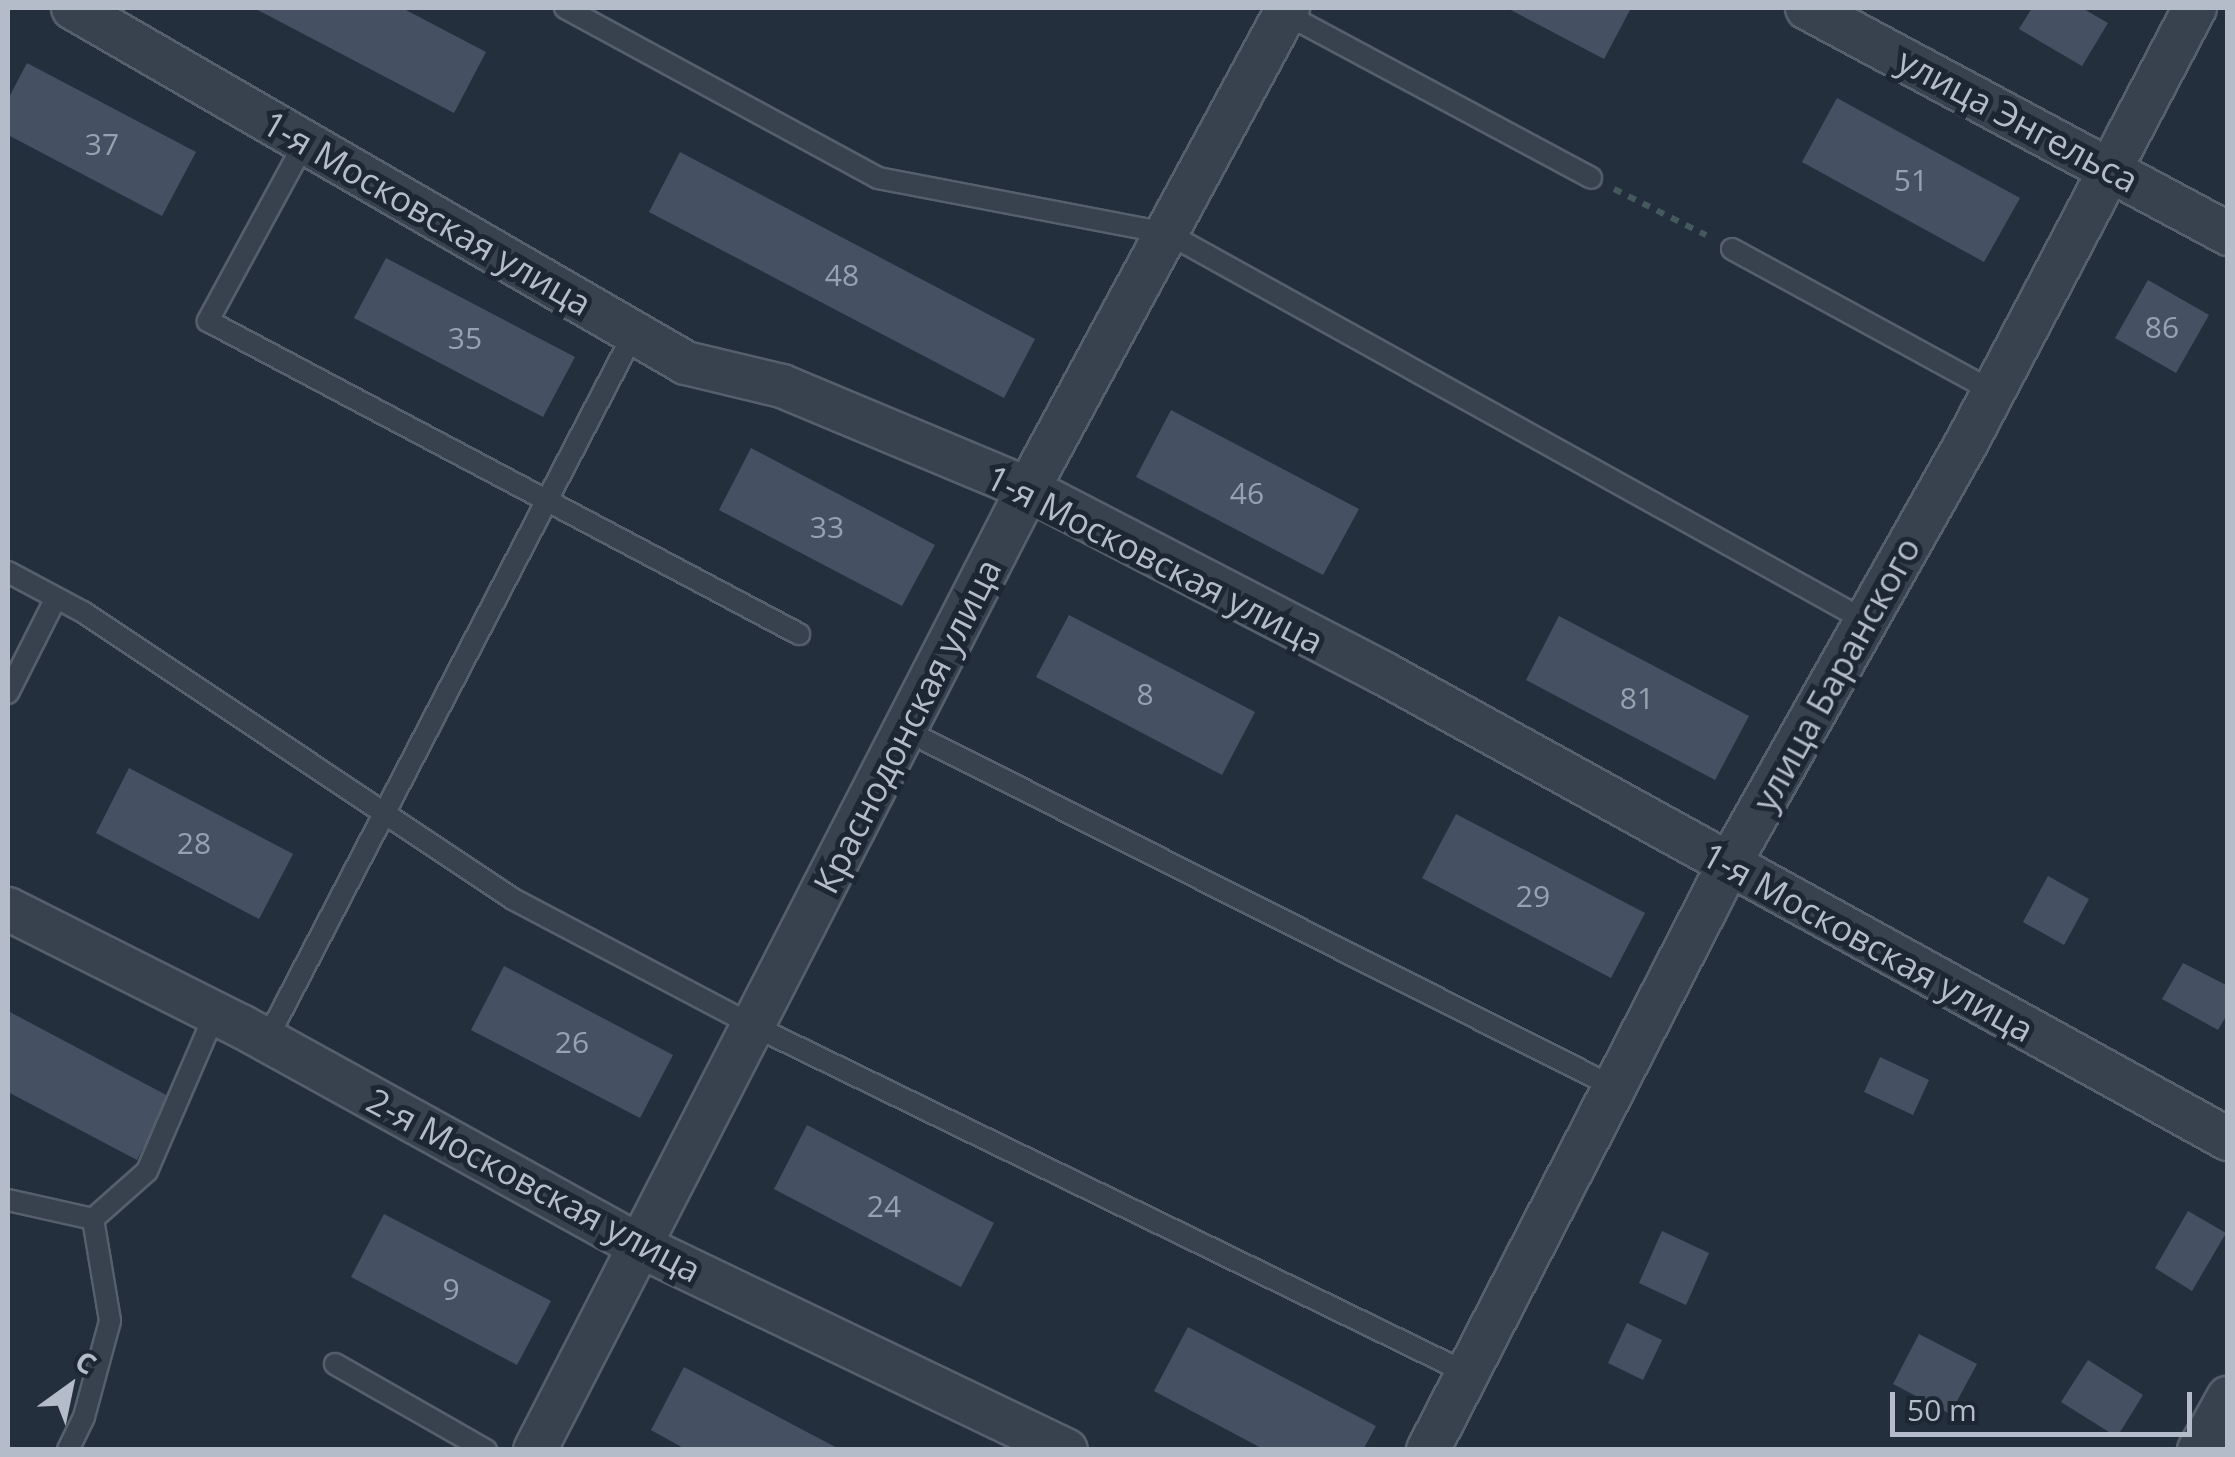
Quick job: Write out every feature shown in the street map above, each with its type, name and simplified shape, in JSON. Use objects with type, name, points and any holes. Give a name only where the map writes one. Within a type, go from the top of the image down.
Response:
[{"type":"street","name":"1-я Московская улица","points":[[72,8],[686,363],[782,386],[1028,489],[1383,672],[2228,1139]]},
{"type":"street","name":"улица Энгельса","points":[[1808,8],[2228,234]]},
{"type":"street","name":"улица Баранского","points":[[1428,1450],[1728,866],[1992,391],[2195,8]]},
{"type":"street","name":"Краснодонская улица","points":[[536,1450],[1028,489],[1282,10]]},
{"type":"street","name":"2-я Московская улица","points":[[8,908],[266,1041],[642,1247],[1066,1450]]},
{"type":"street","points":[[2199,1450],[2228,1398]]},
{"type":"lane","points":[[565,8],[878,178],[1166,232],[1866,621]]},
{"type":"lane","points":[[1282,10],[1591,178]]},
{"type":"lane","points":[[305,142],[208,321],[799,634]]},
{"type":"lane","points":[[1732,248],[1992,391]]},
{"type":"lane","points":[[266,1041],[634,333]]},
{"type":"lane","points":[[8,572],[56,598],[513,899],[754,1026],[1468,1374]]},
{"type":"lane","points":[[8,693],[56,598]]},
{"type":"lane","points":[[905,730],[1614,1087]]},
{"type":"lane","points":[[93,1219],[146,1170],[215,1014]]},
{"type":"lane","points":[[8,1200],[93,1219]]},
{"type":"lane","points":[[68,1450],[84,1417],[110,1321],[93,1219]]},
{"type":"lane","points":[[336,1364],[486,1450]]},
{"type":"path","points":[[1591,178],[1732,248]]},
{"type":"building","points":[[254,8],[402,8],[486,52],[454,113]]},
{"type":"building","points":[[1507,8],[1631,8],[1604,59]]},
{"type":"building","points":[[2032,8],[2082,8],[2108,23],[2082,66],[2019,29]]},
{"type":"building","points":[[27,63],[196,152],[162,216],[8,135],[8,99]]},
{"type":"building","points":[[1837,98],[2020,198],[1984,262],[1802,162]]},
{"type":"building","points":[[680,152],[1035,339],[1004,398],[649,212]]},
{"type":"building","points":[[386,258],[575,357],[543,417],[354,318]]},
{"type":"building","points":[[2148,280],[2209,315],[2176,373],[2115,338]]},
{"type":"building","points":[[1171,410],[1359,509],[1323,575],[1136,477]]},
{"type":"building","points":[[751,448],[935,545],[902,606],[719,510]]},
{"type":"building","points":[[1069,615],[1255,712],[1222,775],[1036,677]]},
{"type":"building","points":[[1559,616],[1749,716],[1715,780],[1526,680]]},
{"type":"building","points":[[129,768],[293,854],[259,919],[96,833]]},
{"type":"building","points":[[1456,814],[1645,913],[1611,978],[1422,878]]},
{"type":"building","points":[[2048,876],[2089,899],[2064,945],[2023,922]]},
{"type":"building","points":[[2183,963],[2228,986],[2228,1013],[2218,1030],[2162,999]]},
{"type":"building","points":[[504,966],[673,1055],[640,1118],[471,1030]]},
{"type":"building","points":[[8,1011],[170,1097],[137,1160],[8,1092]]},
{"type":"building","points":[[1880,1057],[1929,1080],[1913,1115],[1864,1092]]},
{"type":"building","points":[[807,1125],[994,1223],[961,1287],[774,1189]]},
{"type":"building","points":[[2188,1211],[2226,1233],[2192,1291],[2155,1268]]},
{"type":"building","points":[[384,1214],[551,1301],[517,1365],[351,1277]]},
{"type":"building","points":[[1662,1231],[1709,1253],[1686,1305],[1639,1283]]},
{"type":"building","points":[[1627,1323],[1662,1340],[1643,1380],[1608,1363]]},
{"type":"building","points":[[1188,1327],[1376,1426],[1363,1450],[1265,1450],[1154,1391]]},
{"type":"building","points":[[1919,1334],[1977,1364],[1950,1414],[1893,1384]]},
{"type":"building","points":[[2088,1360],[2143,1395],[2117,1437],[2061,1402]]},
{"type":"building","points":[[684,1367],[841,1450],[687,1450],[651,1430]]}]
